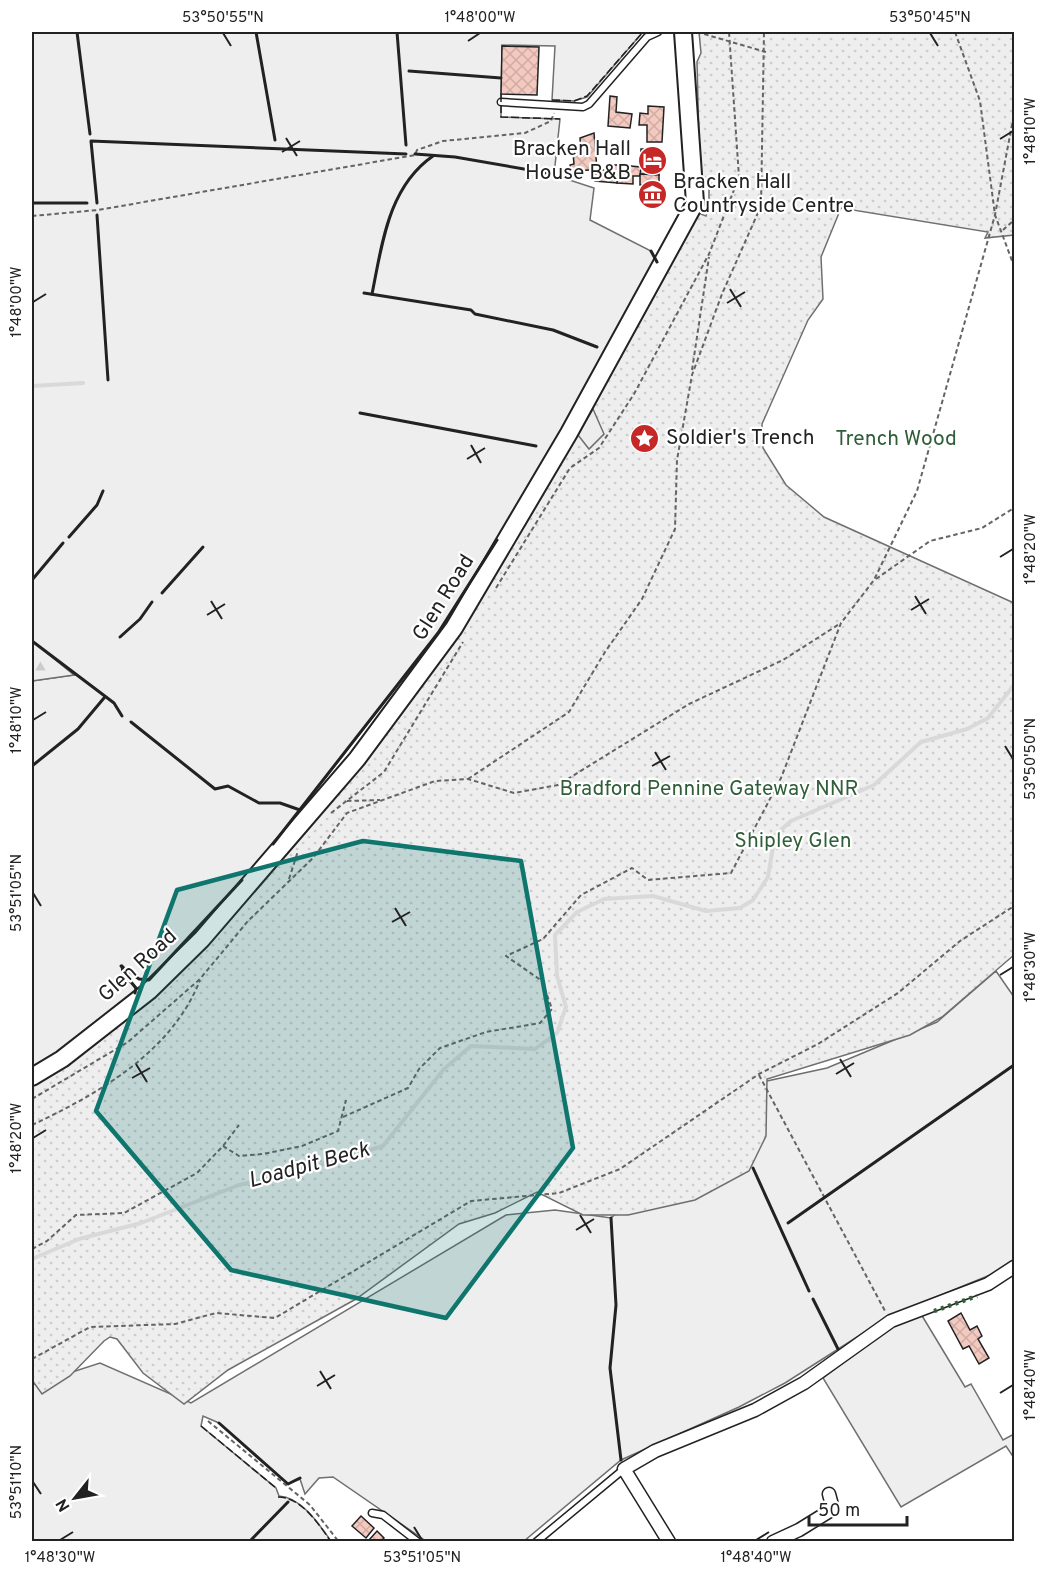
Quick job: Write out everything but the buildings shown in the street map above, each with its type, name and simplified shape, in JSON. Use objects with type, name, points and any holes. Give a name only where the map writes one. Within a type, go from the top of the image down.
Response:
[{"type":"street","name":"Glen Road","points":[[32,1077],[62,1059],[149,991],[202,939],[357,759],[454,628],[569,433],[695,203],[683,32]]},
{"type":"street","points":[[669,1542],[624,1469],[655,1451],[754,1410],[804,1383],[891,1321],[988,1284],[1014,1267]]},
{"type":"street","points":[[773,1542],[799,1530],[833,1509],[829,1494]]},
{"type":"lane","points":[[501,102],[583,107],[590,104],[647,37],[658,32]]},
{"type":"lane","points":[[536,1542],[624,1469]]},
{"type":"lane","points":[[372,1513],[383,1515],[418,1542]]},
{"type":"path","points":[[694,32],[766,52]]},
{"type":"path","points":[[729,32],[730,42]]},
{"type":"path","points":[[692,375],[722,294],[761,206],[766,52],[764,32]]},
{"type":"path","points":[[955,32],[980,102],[995,215],[1003,230],[1014,266]]},
{"type":"path","points":[[343,1117],[408,1089],[419,1069],[441,1048],[486,1032],[540,1023],[552,1008],[542,981],[506,956],[543,939],[581,895],[632,868],[648,880],[731,873],[781,778],[841,623],[873,580],[916,491],[995,215],[1014,114]]},
{"type":"path","points":[[32,216],[98,210],[415,155],[417,150],[443,141],[525,134],[552,119]]},
{"type":"path","points":[[1003,230],[1014,220]]},
{"type":"path","points":[[468,779],[569,712],[604,652],[642,599],[675,529],[677,460],[709,254]]},
{"type":"path","points":[[873,580],[930,541],[982,528],[1014,508]]},
{"type":"path","points":[[32,1100],[128,1042],[200,979],[248,921],[313,858],[347,813],[435,781],[468,779],[514,793],[558,785],[689,704],[783,660],[841,623]]},
{"type":"path","points":[[347,801],[384,800]]},
{"type":"path","points":[[32,1359],[90,1327],[175,1324],[216,1313],[275,1318],[471,1201],[559,1193],[620,1169],[759,1074],[818,1044],[898,993],[960,941],[1014,906]]},
{"type":"path","points":[[32,1125],[104,1088],[135,1063],[168,1032],[190,1005],[200,979]]},
{"type":"path","points":[[759,1074],[891,1321]]},
{"type":"path","points":[[223,1146],[239,1156],[302,1146],[338,1131],[346,1100]]},
{"type":"path","points":[[32,1249],[47,1241],[76,1215],[124,1213],[197,1173],[239,1125]]},
{"type":"path","points":[[208,1421],[310,1505],[339,1542]]},
{"type":"highlighted area","points":[[363,841],[521,861],[573,1148],[446,1318],[231,1270],[96,1111],[177,890]]},
{"type":"green space","points":[[32,32],[643,32],[587,97],[574,101],[552,100],[555,46],[502,45],[501,117],[560,119],[554,175],[594,188],[590,220],[651,251],[657,262],[556,446],[438,633],[261,861],[149,980],[139,979],[122,966],[124,979],[131,982],[137,991],[32,1069],[32,681],[74,675],[32,641]]},
{"type":"green space","name":"Bradford Pennine Gateway NNR","points":[[699,32],[1014,32],[1014,235],[985,238],[988,232],[841,208],[821,257],[823,299],[808,320],[762,424],[763,448],[786,485],[824,517],[1014,603],[1014,955],[942,1017],[910,1035],[767,1079],[766,1136],[749,1171],[695,1200],[628,1215],[583,1215],[537,1192],[495,1213],[459,1224],[356,1299],[228,1370],[184,1404],[143,1373],[117,1339],[110,1337],[70,1376],[42,1394],[32,1380],[32,1083],[134,1011],[375,742],[696,212],[706,216],[709,206],[709,185],[700,182],[697,62],[701,53]]},
{"type":"green space","points":[[32,641],[74,675],[32,681]]},
{"type":"green space","points":[[996,971],[1014,997],[1014,1263],[1007,1268],[890,1316],[785,1383],[739,1407],[621,1460],[524,1541],[426,1541],[333,1477],[319,1478],[305,1494],[300,1479],[288,1484],[219,1423],[203,1416],[201,1426],[276,1488],[279,1496],[302,1506],[331,1541],[32,1541],[32,1385],[100,1363],[191,1403],[506,1215],[555,1210],[611,1218],[767,1081],[827,1068],[937,1022]]},
{"type":"green space","points":[[921,1314],[965,1387],[971,1384],[1003,1440],[1014,1434],[1014,1458],[1006,1446],[901,1507],[823,1378],[890,1328]]},
{"type":"shaded area","points":[[593,409],[604,434],[589,449],[578,435]]},
{"type":"waterway","points":[[32,386],[83,383]]},
{"type":"waterway","name":"Loadpit Beck","points":[[32,1259],[79,1239],[141,1223],[239,1185],[291,1174],[383,1146],[444,1069],[471,1046],[535,1049],[557,1033],[566,1007],[557,976],[555,935],[577,912],[604,899],[653,896],[706,911],[740,908],[753,900],[768,877],[775,835],[791,821],[874,785],[921,742],[967,729],[988,718],[1014,685]]},
{"type":"hedge","points":[[934,1311],[977,1296]]},
{"type":"fence","points":[[552,100],[574,101],[587,96],[643,32]]},
{"type":"fence","points":[[501,94],[501,117],[560,119]]},
{"type":"fence","points":[[201,1426],[276,1488]]},
{"type":"fence","points":[[278,1497],[286,1498],[302,1506],[331,1542]]},
{"type":"wall","points":[[77,32],[90,134]]},
{"type":"wall","points":[[256,32],[275,140]]},
{"type":"wall","points":[[397,32],[406,145]]},
{"type":"wall","points":[[409,71],[501,78]]},
{"type":"wall","points":[[97,203],[91,141],[406,154]]},
{"type":"wall","points":[[415,154],[455,157],[547,173]]},
{"type":"wall","points":[[372,294],[389,218],[406,184],[433,156]]},
{"type":"wall","points":[[32,203],[87,203]]},
{"type":"wall","points":[[97,215],[108,380]]},
{"type":"wall","points":[[651,251],[657,262]]},
{"type":"wall","points":[[364,293],[471,310],[475,314],[553,330],[597,347]]},
{"type":"wall","points":[[360,413],[536,446]]},
{"type":"wall","points":[[69,537],[97,505],[103,491]]},
{"type":"wall","points":[[273,844],[438,633],[497,540]]},
{"type":"wall","points":[[32,580],[63,543]]},
{"type":"wall","points":[[162,593],[203,547]]},
{"type":"wall","points":[[120,637],[140,619],[152,602]]},
{"type":"wall","points":[[32,641],[114,703],[122,716]]},
{"type":"wall","points":[[32,766],[78,729],[104,698]]},
{"type":"wall","points":[[131,722],[215,789],[228,786],[259,803],[280,803],[300,810]]},
{"type":"wall","points":[[121,966],[139,979],[149,980],[242,880]]},
{"type":"wall","points":[[122,966],[124,979],[136,988],[135,993]]},
{"type":"wall","points":[[788,1223],[1014,1065]]},
{"type":"wall","points":[[753,1168],[809,1291]]},
{"type":"wall","points":[[611,1218],[616,1305],[610,1368],[621,1460]]},
{"type":"wall","points":[[813,1299],[838,1349]]},
{"type":"wall","points":[[219,1423],[288,1484],[300,1478]]},
{"type":"wall","points":[[249,1542],[288,1502]]},
{"type":"place","name":"Bracken Hall House B&B","points":[[652,161]]},
{"type":"place","name":"Bracken Hall Countryside Centre","points":[[652,194]]},
{"type":"place","name":"Soldier's Trench","points":[[645,438]]},
{"type":"park label","name":"Trench Wood","points":[[896,439]]},
{"type":"park label","name":"Shipley Glen","points":[[793,841]]}]
